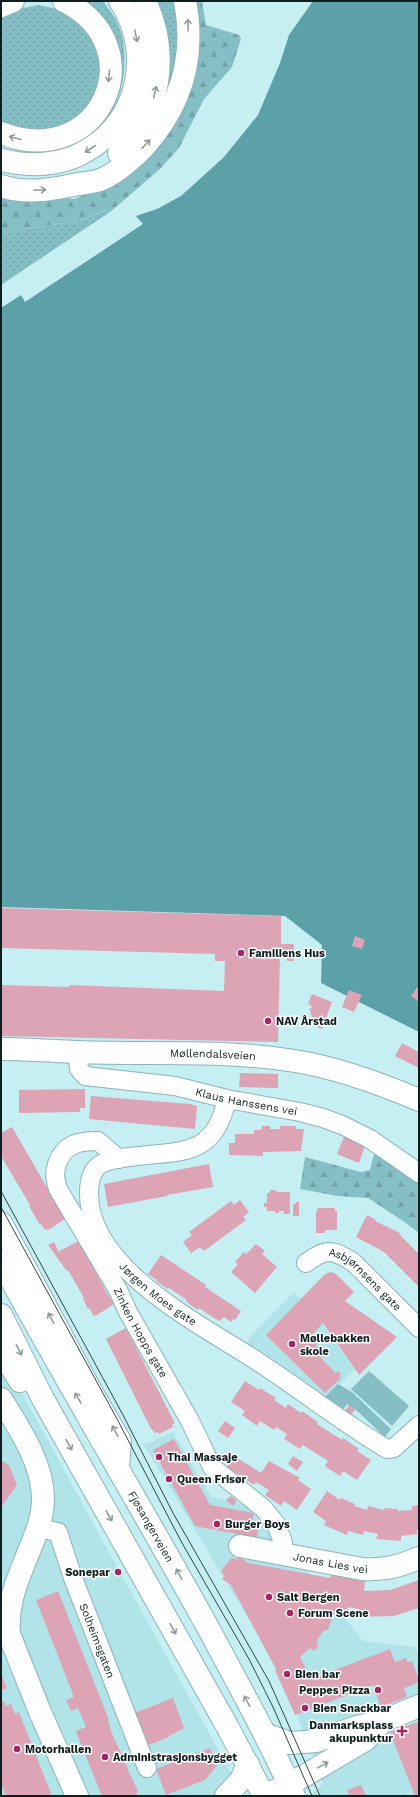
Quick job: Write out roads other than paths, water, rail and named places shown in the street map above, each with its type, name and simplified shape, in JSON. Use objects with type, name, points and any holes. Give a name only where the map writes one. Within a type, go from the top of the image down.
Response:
[{"type":"main road","points":[[1,6],[13,1]]},
{"type":"main road","points":[[1,133],[24,140],[37,141],[51,140],[65,136],[87,123],[102,102],[110,79],[110,61],[107,46],[102,34],[87,15],[64,1]]},
{"type":"main road","points":[[1,160],[19,164],[38,165],[71,158],[100,142],[122,118],[134,92],[139,61],[134,28],[120,1]]},
{"type":"main road","points":[[78,183],[111,160],[124,148],[144,122],[154,96],[159,63],[158,45],[156,29],[144,1]]},
{"type":"main road","points":[[1,186],[28,191],[43,190],[100,180],[120,168],[149,142],[168,115],[181,84],[188,50],[188,18],[185,1]]},
{"type":"main road","name":"Møllendalsveien","points":[[1,1049],[77,1052],[203,1052],[259,1056],[296,1061],[341,1071],[372,1081],[419,1100]]},
{"type":"main road","points":[[1,1223],[87,1384],[120,1441],[118,1469]]},
{"type":"main road","name":"Fjøsangerveien","points":[[1,1261],[174,1566],[266,1735],[291,1790]]},
{"type":"main road","points":[[1,1315],[44,1399],[248,1764],[264,1796],[291,1790],[365,1740],[383,1721]]},
{"type":"main road","points":[[1,1350],[26,1391],[44,1399]]},
{"type":"main road","points":[[1,1399],[29,1447],[37,1467],[42,1486],[43,1500],[38,1528],[14,1590],[9,1608],[8,1628],[13,1646],[77,1796]]},
{"type":"main road","name":"Jonas Lies vei","points":[[240,1546],[362,1569],[383,1570],[403,1565],[419,1558]]},
{"type":"main road","points":[[266,1735],[290,1743],[316,1741],[356,1727],[383,1721],[419,1706]]},
{"type":"main road","points":[[226,1796],[241,1780],[248,1764]]},
{"type":"main road","points":[[63,1766],[69,1796]]},
{"type":"street","name":"Klaus Hanssens vei","points":[[77,1052],[79,1069],[85,1076],[175,1086],[227,1099],[300,1112],[342,1126],[370,1140],[419,1174]]},
{"type":"street","name":"Jørgen Moes gate","points":[[227,1099],[223,1117],[216,1130],[205,1142],[178,1152],[119,1158],[106,1162],[94,1171],[89,1188],[90,1213],[98,1231],[121,1265],[148,1290],[229,1345],[256,1360],[387,1449],[394,1448],[419,1425]]},
{"type":"street","name":"Zinken Hopps gate","points":[[119,1158],[98,1141],[83,1141],[69,1147],[61,1153],[54,1173],[58,1189],[118,1290],[128,1312],[190,1421],[212,1467],[263,1508],[276,1524],[283,1542],[282,1554]]},
{"type":"street","name":"Asbjørnsens gate","points":[[306,1263],[319,1253],[326,1252],[341,1254],[353,1262],[419,1328]]},
{"type":"street","name":"Solheimsgaten","points":[[38,1528],[58,1532],[73,1578],[146,1768]]},
{"type":"tram line","points":[[1,1191],[123,1415],[173,1513],[269,1681],[320,1796]]},
{"type":"tram line","points":[[1,1207],[116,1417],[182,1543],[249,1659],[273,1707],[312,1796]]},
{"type":"place","name":"Familiens Hus","points":[[241,953]]},
{"type":"place","name":"NAV Årstad","points":[[268,1021]]},
{"type":"place","name":"Møllebakken skole","points":[[292,1344]]},
{"type":"place","name":"Thai Massaje","points":[[159,1457]]},
{"type":"place","name":"Queen Frisør","points":[[169,1479]]},
{"type":"place","name":"Burger Boys","points":[[217,1524]]},
{"type":"place","name":"Sonepar","points":[[118,1572]]},
{"type":"place","name":"Salt Bergen","points":[[269,1597]]},
{"type":"place","name":"Forum Scene","points":[[290,1613]]},
{"type":"place","name":"Bien bar","points":[[287,1674]]},
{"type":"place","name":"Peppes Pizza","points":[[378,1690]]},
{"type":"place","name":"Bien Snackbar","points":[[305,1708]]},
{"type":"place","name":"Danmarksplass akupunktur","points":[[402,1731]]},
{"type":"place","name":"Motorhallen","points":[[17,1749]]},
{"type":"place","name":"Administrasjonsbygget","points":[[105,1757]]}]
